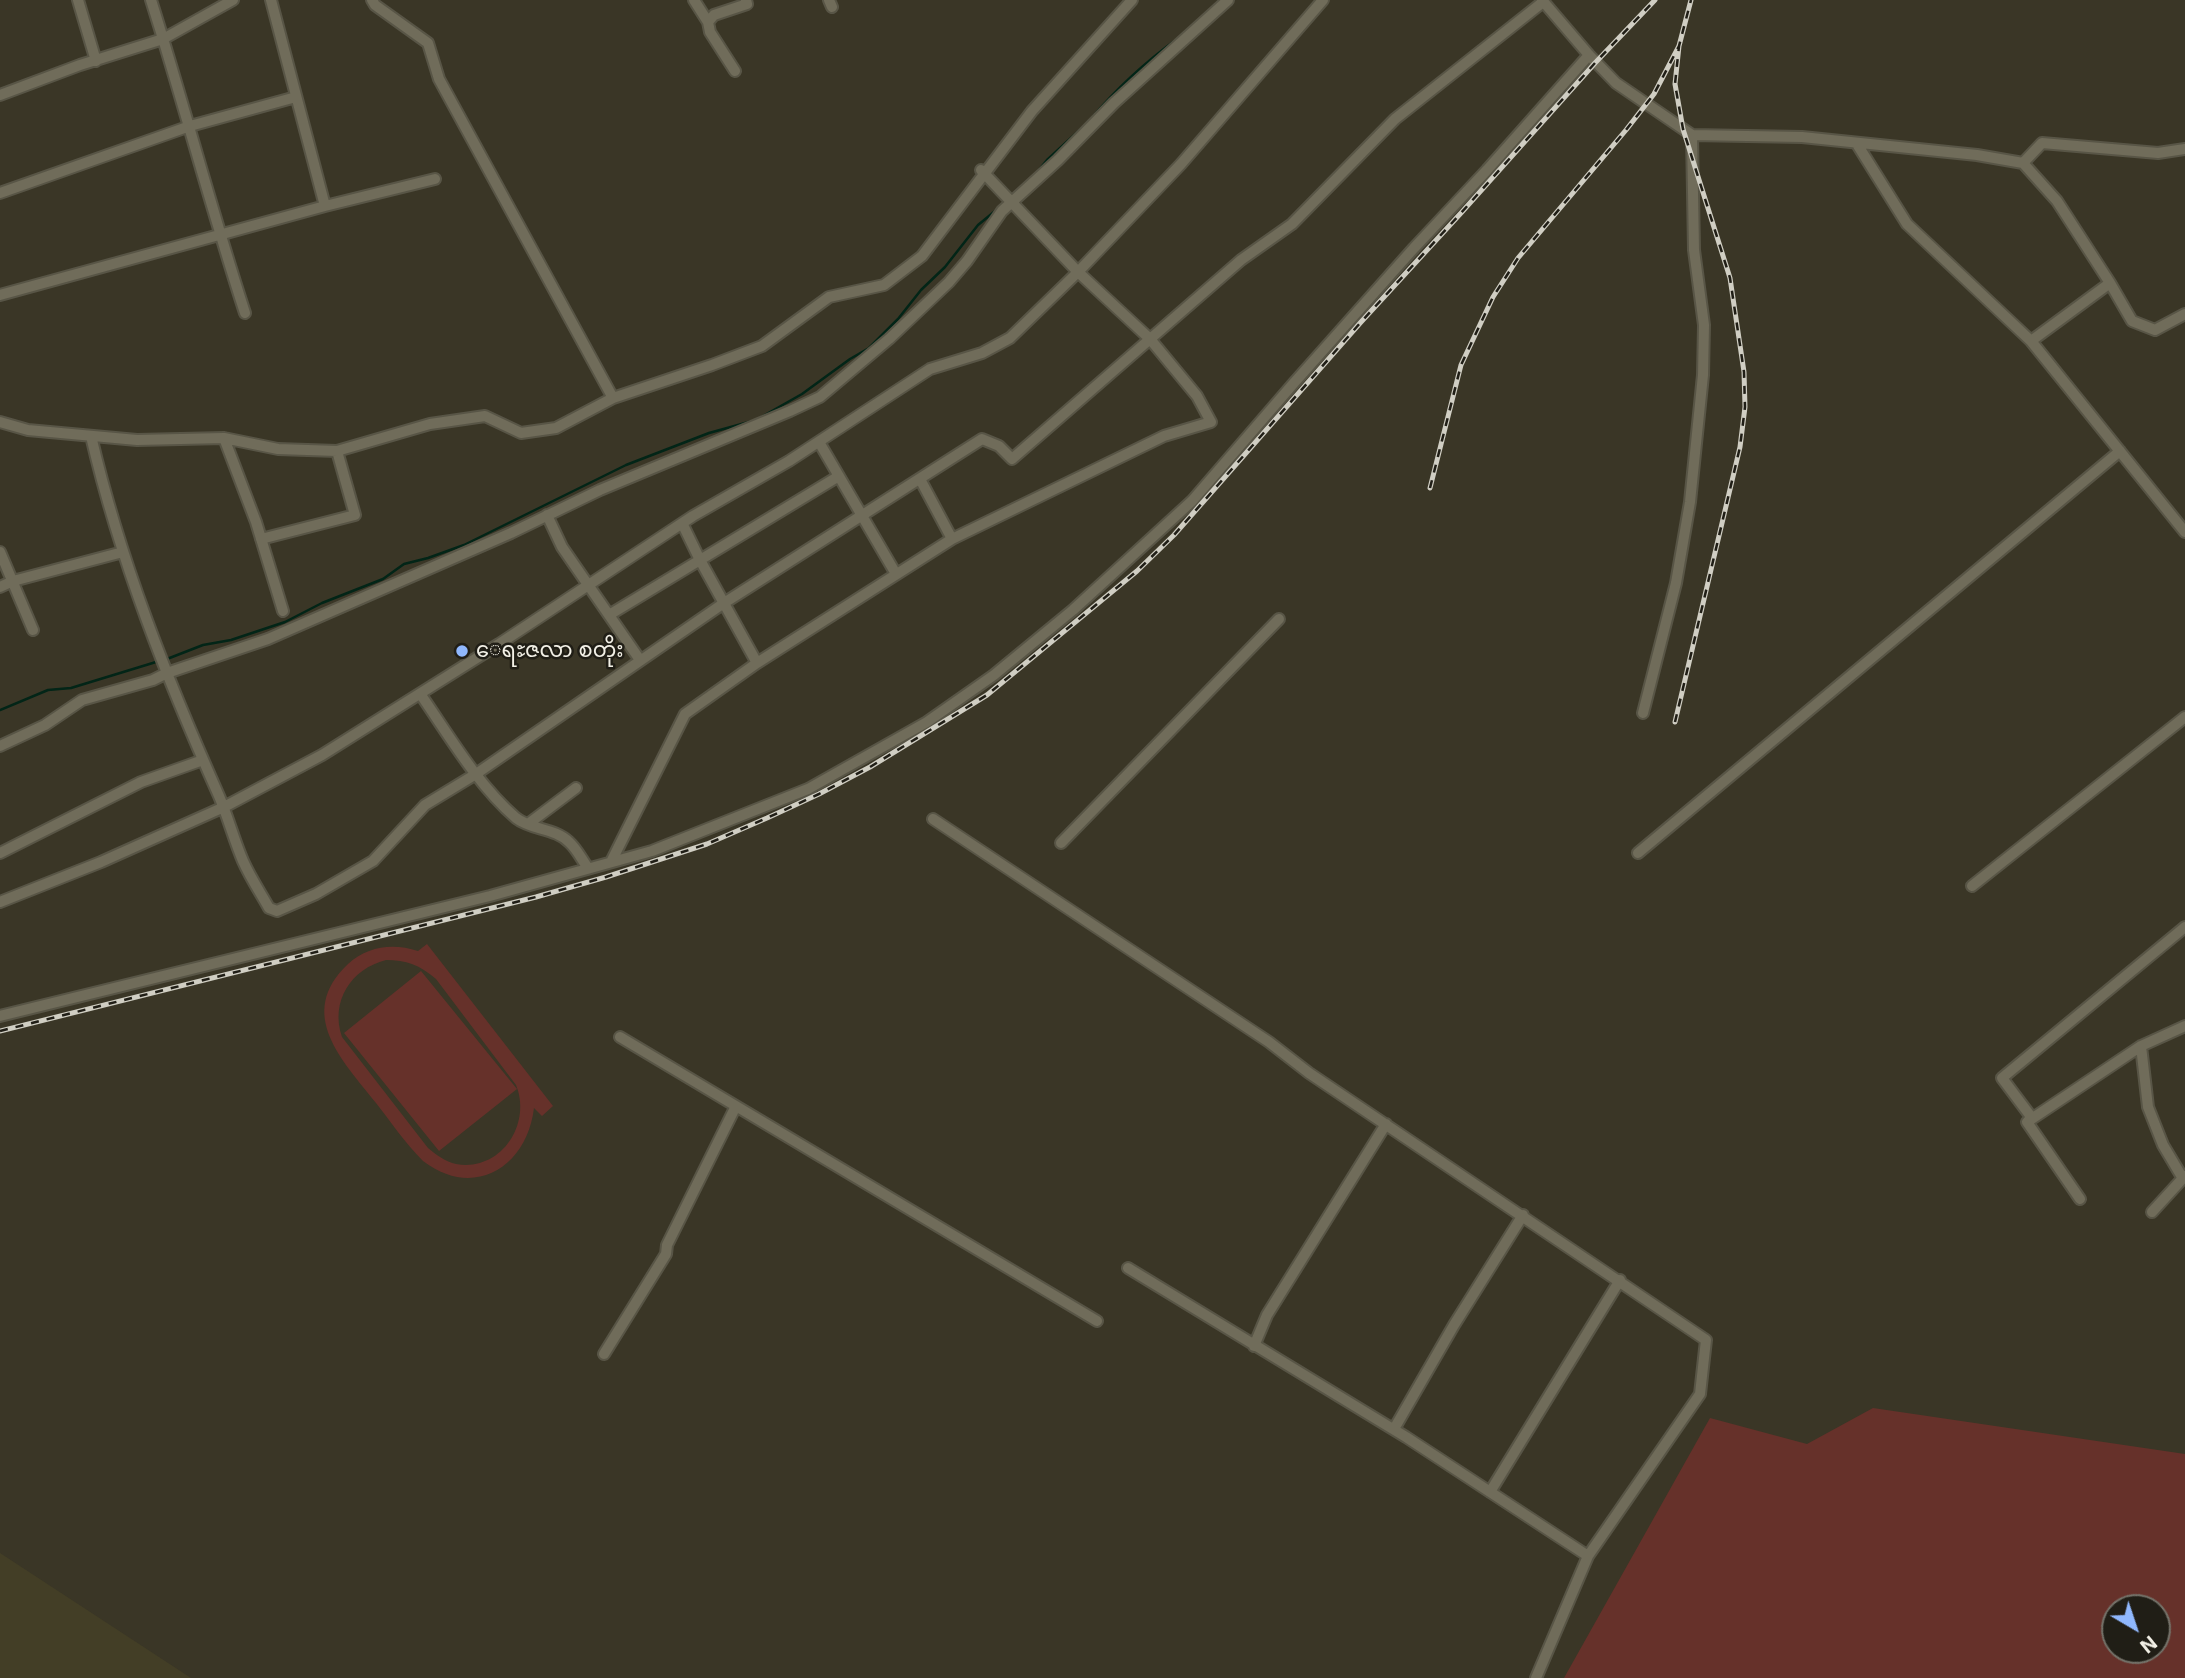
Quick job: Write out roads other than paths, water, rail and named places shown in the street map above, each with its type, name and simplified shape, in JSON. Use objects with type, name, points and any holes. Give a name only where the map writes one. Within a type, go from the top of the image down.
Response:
[{"type":"street","points":[[78,0],[96,61]]},
{"type":"street","points":[[151,0],[190,126],[219,234],[245,313]]},
{"type":"street","points":[[0,94],[163,39],[233,0]]},
{"type":"street","points":[[271,0],[325,205]]},
{"type":"street","points":[[372,0],[375,5],[428,43],[439,79],[613,398]]},
{"type":"street","points":[[694,0],[708,22],[710,32],[735,71]]},
{"type":"street","points":[[708,22],[714,15],[747,4],[746,0]]},
{"type":"street","points":[[0,422],[29,430],[137,440],[224,438],[278,449],[337,450],[430,424],[485,416],[521,433],[556,428],[613,398],[762,346],[828,297],[884,285],[922,256],[982,172],[1032,111],[1132,0]]},
{"type":"street","points":[[0,746],[45,725],[82,700],[153,680],[268,639],[364,599],[600,489],[820,397],[889,339],[949,282],[1002,211],[1058,160],[1114,103],[1228,0]]},
{"type":"street","points":[[0,902],[101,862],[224,807],[322,755],[421,695],[693,516],[819,442],[930,369],[982,353],[1010,338],[1078,272],[1181,164],[1324,0]]},
{"type":"street","points":[[91,436],[105,499],[137,597],[244,862],[269,908],[278,911],[316,894],[373,862],[425,805],[476,774],[724,603],[982,439],[999,446],[1012,459],[1241,260],[1292,224],[1395,119],[1543,1],[1588,55],[1616,83],[1692,135],[1802,137],[1977,155],[2023,163],[2057,201],[2132,321],[2155,330],[2185,314]]},
{"type":"street","points":[[0,1016],[490,896],[652,850],[808,789],[927,722],[994,675],[1073,610],[1192,501],[1311,363],[1488,170],[1588,55]]},
{"type":"street","points":[[0,193],[190,126],[296,97]]},
{"type":"street","points":[[1643,713],[1679,570],[1690,502],[1703,375],[1704,325],[1694,250],[1692,135]]},
{"type":"street","points":[[2023,163],[2042,143],[2158,153],[2185,149]]},
{"type":"street","points":[[1857,144],[1907,224],[2031,341],[2185,532]]},
{"type":"street","points":[[611,862],[685,714],[757,663],[953,539],[1164,436],[1211,422],[1197,396],[1150,339],[1078,272],[982,172]]},
{"type":"street","points":[[0,295],[325,205],[435,179]]},
{"type":"street","points":[[2031,341],[2110,283]]},
{"type":"street","points":[[224,438],[261,538],[283,611]]},
{"type":"street","points":[[819,442],[896,575]]},
{"type":"street","points":[[261,538],[355,515],[337,450]]},
{"type":"street","points":[[1638,853],[2120,451]]},
{"type":"street","points":[[609,615],[839,476]]},
{"type":"street","points":[[920,479],[953,539]]},
{"type":"street","points":[[547,515],[562,547],[640,660]]},
{"type":"street","points":[[683,525],[757,663]]},
{"type":"street","points":[[0,552],[33,630]]},
{"type":"street","points":[[0,587],[13,581],[123,552]]},
{"type":"street","points":[[1061,843],[1279,619]]},
{"type":"street","points":[[421,695],[476,774],[505,808],[520,821],[562,836],[588,868]]},
{"type":"street","points":[[1972,886],[2185,717]]},
{"type":"street","points":[[0,853],[141,782],[203,760]]},
{"type":"street","points":[[528,824],[576,788]]},
{"type":"street","points":[[933,819],[1269,1042],[1309,1073],[1706,1340],[1700,1394],[1588,1556],[1536,1678]]},
{"type":"street","points":[[2032,1118],[2002,1078],[2185,926]]},
{"type":"street","points":[[2080,1199],[2027,1122],[2141,1046],[2185,1026]]},
{"type":"street","points":[[620,1037],[1097,1321]]},
{"type":"street","points":[[2141,1046],[2148,1107],[2163,1145],[2183,1177],[2152,1212]]},
{"type":"street","points":[[604,1354],[666,1254],[667,1245],[736,1106]]},
{"type":"street","points":[[1254,1346],[1268,1315],[1386,1124]]},
{"type":"street","points":[[1394,1429],[1454,1325],[1523,1215]]},
{"type":"street","points":[[1128,1268],[1394,1429],[1588,1556]]},
{"type":"street","points":[[1490,1492],[1620,1281]]},
{"type":"waterway","points":[[1090,120],[1131,77],[1177,39]]},
{"type":"waterway","points":[[1038,171],[1083,127]]},
{"type":"waterway","points":[[167,659],[203,645],[231,640],[285,622],[322,603],[383,579],[404,564],[464,545],[626,465],[709,433],[756,420],[802,394],[869,348],[945,267],[978,225],[1000,207]]},
{"type":"waterway","points":[[0,710],[48,690],[71,688],[156,662]]},
{"type":"railway","points":[[0,1031],[536,897],[707,844],[819,794],[870,767],[987,695],[1137,571],[1174,535],[1361,322],[1655,0]]},
{"type":"railway","points":[[1430,488],[1461,365],[1493,297],[1518,258],[1654,94],[1679,46],[1691,0]]},
{"type":"railway","points":[[1675,722],[1740,447],[1745,407],[1744,372],[1730,278],[1683,129],[1675,84],[1679,46]]},
{"type":"place","name":"ေရႊဇလာ စတိုး","points":[[462,651]]}]
